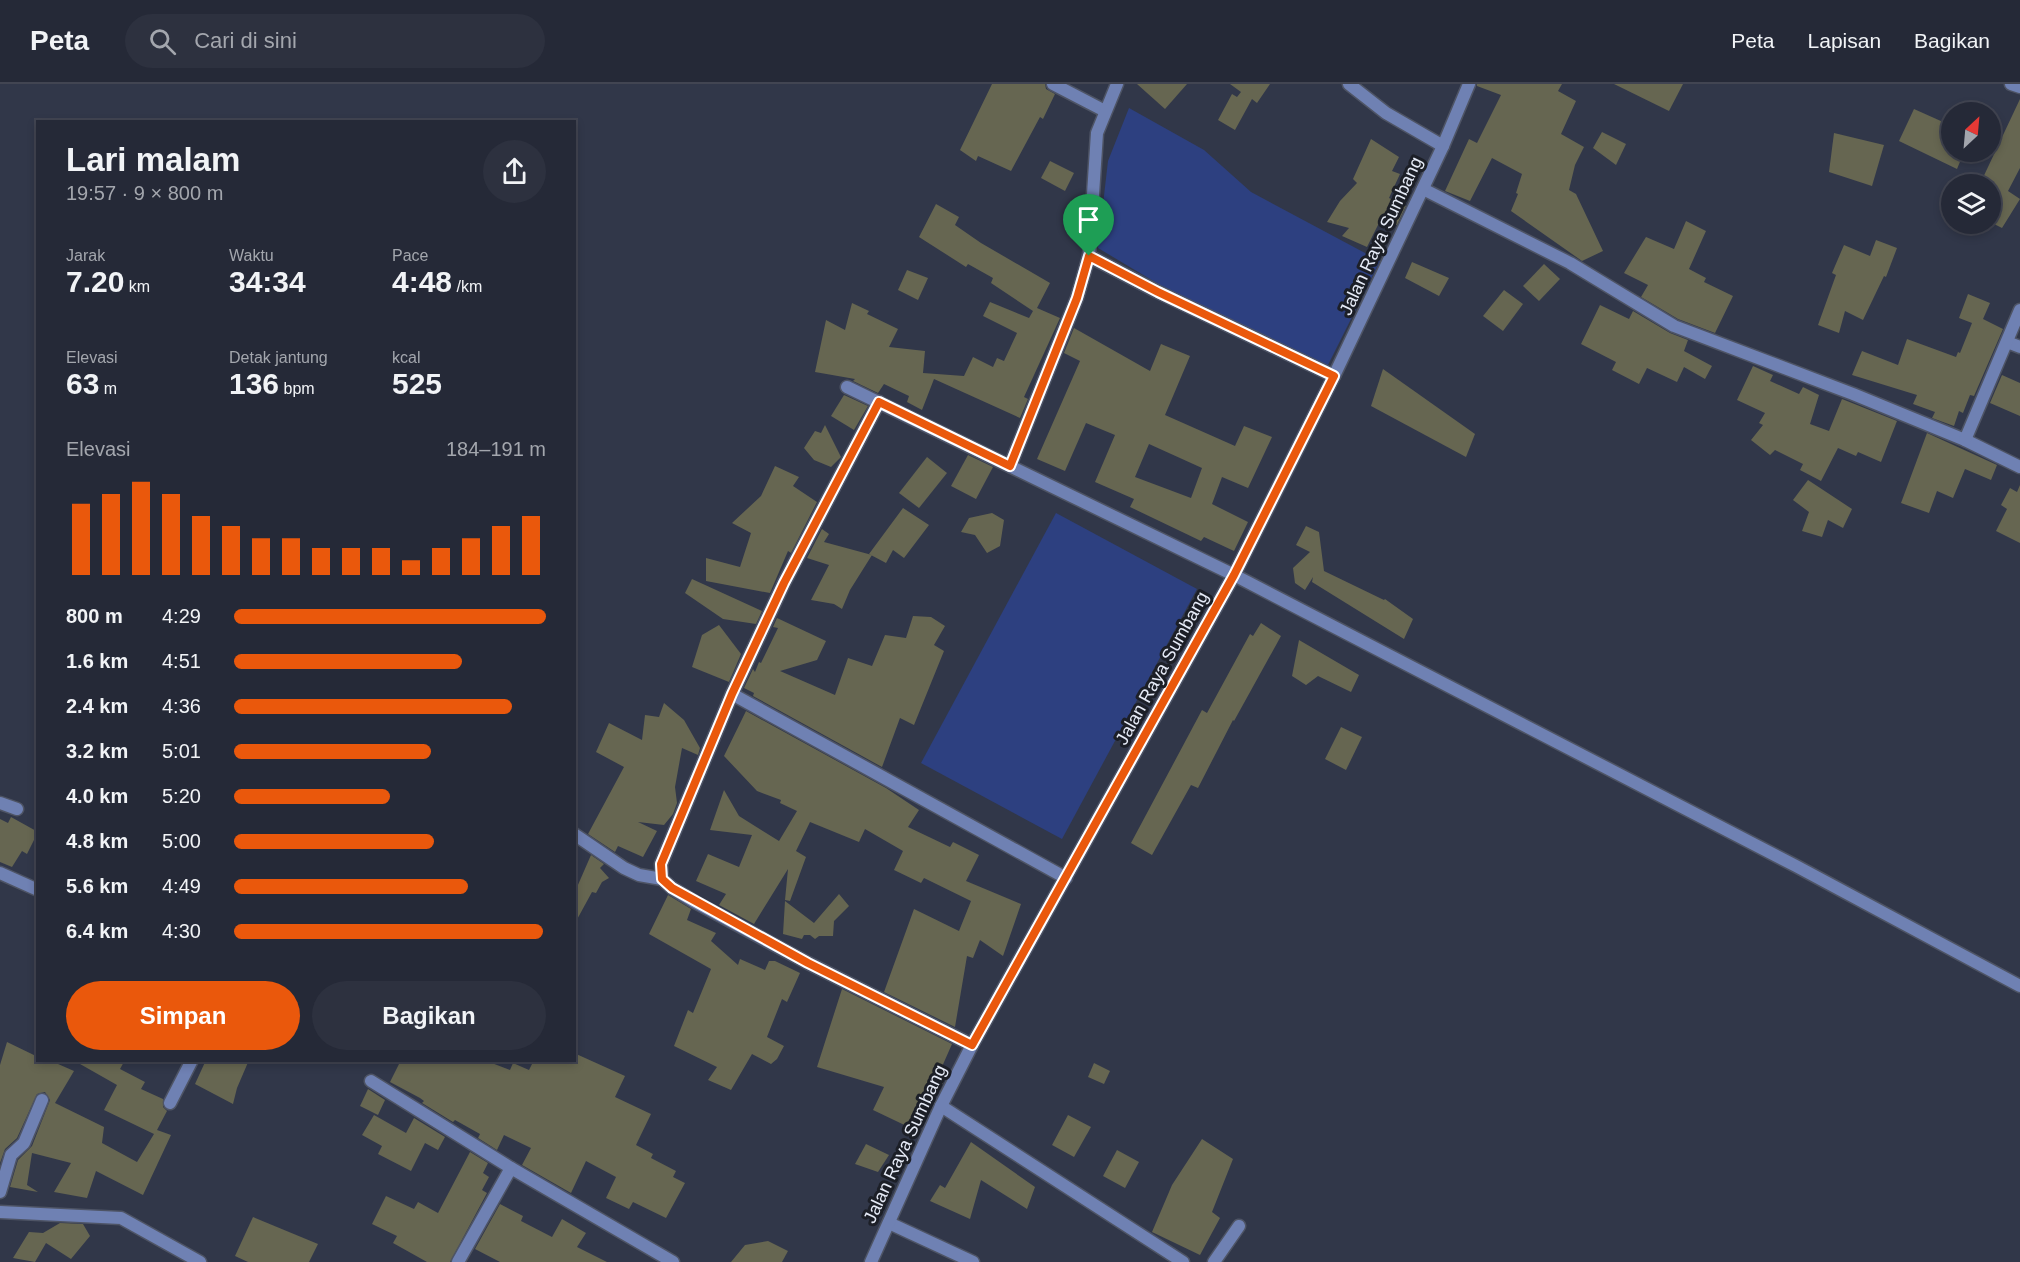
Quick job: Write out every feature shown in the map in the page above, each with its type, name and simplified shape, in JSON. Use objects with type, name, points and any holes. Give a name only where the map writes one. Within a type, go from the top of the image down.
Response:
[{"type":"street","points":[[1053,84],[1105,111]]},
{"type":"street","points":[[1010,466],[1077,298],[1089,256],[1097,134],[1117,84]]},
{"type":"street","points":[[1349,84],[1386,113],[1443,146]]},
{"type":"street","name":"Jalan Raya Sumbang","points":[[871,1262],[941,1106],[972,1045],[1234,575],[1334,376],[1443,146],[1469,84]]},
{"type":"street","points":[[2011,84],[2020,87]]},
{"type":"street","points":[[1423,189],[1570,264],[1674,326],[1965,440],[2020,466]]},
{"type":"street","points":[[1089,256],[1158,292],[1334,376]]},
{"type":"street","points":[[1965,440],[2020,310]]},
{"type":"street","points":[[2007,342],[2020,347]]},
{"type":"street","points":[[847,387],[1234,575],[1796,866],[2020,986]]},
{"type":"street","points":[[662,879],[661,864],[732,694],[807,537],[879,402]]},
{"type":"street","points":[[732,694],[1066,878]]},
{"type":"street","points":[[0,802],[17,808]]},
{"type":"street","points":[[576,835],[624,868],[639,875],[662,879],[672,888],[798,958],[972,1045]]},
{"type":"street","points":[[0,873],[36,889]]},
{"type":"street","points":[[170,1103],[191,1062]]},
{"type":"street","points":[[371,1081],[511,1168],[673,1262]]},
{"type":"street","points":[[0,1192],[11,1155],[24,1143],[42,1100]]},
{"type":"street","points":[[941,1106],[1183,1262]]},
{"type":"street","points":[[458,1262],[511,1168]]},
{"type":"street","points":[[0,1212],[121,1218],[200,1262]]},
{"type":"street","points":[[889,1223],[974,1262]]},
{"type":"street","points":[[1214,1262],[1239,1226]]},
{"type":"shaded area","points":[[1129,108],[1204,150],[1251,192],[1380,261],[1327,367],[1160,285],[1098,248],[1108,161]]},
{"type":"shaded area","points":[[1056,513],[1197,589],[1062,839],[921,763]]},
{"type":"building","points":[[992,84],[1045,84],[1046,89],[1055,94],[1043,119],[1040,117],[1011,171],[978,156],[976,161],[960,150]]},
{"type":"building","points":[[1137,84],[1187,84],[1165,109]]},
{"type":"building","points":[[1230,84],[1270,84],[1257,103],[1252,99],[1235,130],[1218,120],[1232,94],[1237,97],[1241,92]]},
{"type":"building","points":[[1477,84],[1562,84],[1558,91],[1576,101],[1561,134],[1584,147],[1575,165],[1569,190],[1576,194],[1603,251],[1582,261],[1511,211],[1518,194],[1516,193],[1522,174],[1492,158],[1470,201],[1445,191],[1469,139],[1477,143],[1501,95],[1477,86]]},
{"type":"building","points":[[1614,84],[1683,84],[1669,111]]},
{"type":"building","points":[[2020,99],[2020,168],[2008,191],[2020,199],[2002,228],[2001,174],[1985,174],[1990,162],[2001,162],[2001,139]]},
{"type":"building","points":[[1914,109],[1941,121],[1941,161],[1899,141]]},
{"type":"building","points":[[1602,132],[1626,144],[1616,165],[1593,148]]},
{"type":"building","points":[[1834,133],[1884,145],[1872,186],[1829,172]]},
{"type":"building","points":[[1371,139],[1399,157],[1392,171],[1400,174],[1389,198],[1406,206],[1397,225],[1380,221],[1367,247],[1342,236],[1349,228],[1327,222],[1340,201],[1357,183],[1353,179]]},
{"type":"building","points":[[1050,161],[1074,173],[1065,191],[1041,178]]},
{"type":"building","points":[[1942,162],[1960,162],[1957,169]]},
{"type":"building","points":[[936,204],[959,217],[955,225],[981,243],[1050,283],[1037,308],[1060,318],[1024,397],[1028,399],[1020,418],[934,379],[922,410],[907,402],[909,396],[884,384],[878,393],[853,381],[855,379],[815,372],[826,320],[845,330],[852,303],[869,311],[867,314],[898,329],[889,347],[925,351],[923,373],[964,376],[973,357],[993,367],[997,358],[1004,361],[1017,333],[983,316],[990,302],[1029,318],[1033,311],[991,283],[993,278],[968,264],[966,267],[919,237]]},
{"type":"building","points":[[1686,221],[1706,231],[1689,269],[1706,278],[1704,282],[1733,296],[1715,333],[1678,319],[1641,297],[1648,285],[1624,273],[1646,237],[1674,249]]},
{"type":"building","points":[[1876,240],[1897,248],[1886,277],[1884,276],[1863,320],[1845,311],[1839,333],[1818,325],[1836,275],[1832,273],[1844,245],[1870,256]]},
{"type":"building","points":[[1412,262],[1449,278],[1439,296],[1405,278]]},
{"type":"building","points":[[1544,264],[1560,279],[1539,301],[1523,286]]},
{"type":"building","points":[[907,270],[928,278],[918,300],[898,290]]},
{"type":"building","points":[[1504,290],[1523,304],[1503,331],[1483,316]]},
{"type":"building","points":[[1968,294],[1990,303],[1983,319],[2003,329],[1974,396],[1970,395],[1963,413],[1959,411],[1954,426],[1932,418],[1935,412],[1913,404],[1917,395],[1852,375],[1862,351],[1898,365],[1907,339],[1956,357],[1958,352],[1960,353],[1972,323],[1959,318]]},
{"type":"building","points":[[1600,305],[1629,319],[1633,311],[1670,333],[1688,340],[1684,351],[1712,366],[1705,379],[1684,367],[1677,382],[1647,368],[1639,384],[1612,370],[1616,362],[1581,344]]},
{"type":"building","points":[[1074,328],[1150,371],[1161,344],[1190,356],[1165,415],[1235,446],[1244,426],[1272,437],[1248,488],[1222,477],[1212,504],[1248,522],[1234,551],[1204,537],[1201,541],[1130,507],[1134,499],[1095,482],[1115,435],[1086,423],[1065,471],[1037,459],[1080,361],[1064,353]],"holes":[[[1149,444],[1202,468],[1191,498],[1135,477]]]},
{"type":"building","points":[[1753,366],[1773,375],[1770,381],[1799,394],[1803,387],[1819,395],[1810,424],[1829,431],[1842,399],[1897,421],[1881,462],[1858,452],[1856,456],[1838,448],[1821,481],[1800,470],[1803,464],[1775,450],[1770,455],[1751,440],[1763,425],[1759,423],[1765,413],[1737,400]]},
{"type":"building","points":[[1383,369],[1475,434],[1466,457],[1371,406]]},
{"type":"building","points":[[2002,375],[2020,383],[2020,416],[1990,403]]},
{"type":"building","points":[[844,395],[868,406],[854,430],[831,416]]},
{"type":"building","points":[[825,425],[841,457],[831,467],[814,460],[804,448],[815,431],[821,433]]},
{"type":"building","points":[[1927,433],[1997,465],[1991,480],[1965,469],[1953,498],[1937,491],[1929,513],[1901,503]]},
{"type":"building","points":[[968,455],[993,467],[976,499],[951,486]]},
{"type":"building","points":[[927,457],[947,473],[919,508],[899,493]]},
{"type":"building","points":[[775,466],[799,477],[793,486],[817,502],[791,553],[788,551],[770,593],[706,581],[706,558],[740,567],[751,533],[732,523],[761,496]]},
{"type":"building","points":[[1808,480],[1852,509],[1843,528],[1828,520],[1822,537],[1802,531],[1809,512],[1793,500]]},
{"type":"building","points":[[2020,485],[2020,543],[1996,531],[2007,509],[2001,505],[2010,488],[2017,492]]},
{"type":"building","points":[[903,508],[929,525],[904,558],[893,550],[886,563],[869,554]]},
{"type":"building","points":[[992,513],[1004,520],[1000,546],[987,553],[975,535],[961,532],[969,518]]},
{"type":"building","points":[[1306,526],[1319,532],[1324,571],[1385,599],[1413,619],[1404,639],[1312,582],[1313,577],[1305,590],[1295,583],[1293,568],[1310,552],[1296,545]]},
{"type":"building","points":[[822,529],[829,534],[824,542],[872,555],[850,590],[842,609],[834,604],[811,600],[829,565],[807,558]]},
{"type":"building","points":[[692,579],[762,611],[756,624],[723,619],[685,593]]},
{"type":"building","points":[[913,616],[931,617],[945,626],[934,645],[944,651],[914,725],[900,718],[882,767],[753,696],[754,693],[744,688],[753,669],[755,672],[759,662],[761,663],[778,628],[773,627],[777,618],[826,641],[817,660],[780,671],[835,695],[848,658],[872,666],[885,635],[906,638]]},
{"type":"building","points":[[1261,623],[1281,636],[1233,720],[1198,788],[1191,785],[1152,855],[1131,843],[1202,710],[1207,713],[1250,634],[1253,636]]},
{"type":"building","points":[[719,625],[741,654],[729,682],[692,667],[702,635]]},
{"type":"building","points":[[1299,640],[1359,675],[1351,692],[1318,676],[1306,685],[1292,676]]},
{"type":"building","points":[[664,703],[684,720],[700,748],[698,755],[682,748],[675,787],[677,803],[673,814],[664,825],[638,822],[657,831],[643,857],[618,846],[615,852],[588,834],[624,767],[596,752],[609,723],[642,740],[645,715],[659,717]]},
{"type":"building","points":[[746,711],[886,788],[919,810],[908,827],[950,847],[953,842],[979,855],[966,881],[1021,904],[1003,956],[980,940],[973,958],[967,956],[955,1027],[884,992],[914,909],[959,931],[971,901],[924,878],[921,883],[894,870],[903,851],[865,829],[859,842],[810,822],[796,851],[806,857],[790,901],[785,900],[788,869],[754,924],[719,905],[726,894],[696,881],[708,854],[739,867],[752,835],[710,830],[724,790],[739,816],[779,841],[797,811],[780,803],[781,800],[757,791],[724,756]]},
{"type":"building","points":[[1341,727],[1362,737],[1346,770],[1325,759]]},
{"type":"building","points":[[11,817],[36,831],[36,836],[27,854],[22,851],[12,867],[0,862],[0,819],[8,823]]},
{"type":"building","points":[[591,855],[604,864],[600,868],[609,878],[602,882],[596,893],[592,892],[576,921],[576,889]]},
{"type":"building","points":[[839,894],[849,906],[834,921],[833,936],[819,936],[815,939],[810,935],[804,935],[802,939],[783,934],[785,901],[814,923]]},
{"type":"building","points":[[668,895],[691,909],[687,920],[716,933],[711,941],[738,965],[740,959],[765,970],[769,961],[775,961],[800,973],[787,1002],[782,999],[767,1037],[784,1046],[777,1059],[771,1064],[752,1054],[731,1090],[708,1080],[717,1067],[674,1046],[688,1010],[693,1013],[711,969],[649,934]]},
{"type":"building","points":[[842,989],[952,1044],[937,1078],[944,1081],[917,1131],[873,1110],[884,1087],[817,1067]]},
{"type":"building","points":[[7,1042],[36,1056],[36,1062],[54,1062],[74,1071],[55,1103],[104,1127],[102,1143],[137,1162],[154,1134],[104,1110],[117,1085],[77,1062],[124,1062],[120,1069],[145,1082],[141,1089],[163,1099],[163,1107],[167,1111],[157,1130],[171,1135],[143,1195],[96,1171],[87,1198],[54,1192],[71,1163],[32,1153],[27,1185],[38,1192],[10,1187],[18,1160],[32,1146],[50,1100],[45,1092],[37,1094],[17,1138],[5,1149],[0,1163],[0,1065]]},
{"type":"building","points":[[576,1054],[625,1076],[615,1097],[651,1114],[636,1145],[653,1154],[651,1158],[676,1171],[673,1177],[685,1183],[666,1218],[633,1202],[629,1209],[606,1198],[616,1177],[586,1161],[571,1193],[522,1165],[531,1148],[504,1135],[497,1150],[478,1138],[480,1134],[455,1120],[453,1122],[422,1103],[424,1101],[420,1098],[390,1082],[400,1062],[489,1062],[510,1070],[513,1063],[529,1070],[533,1062],[576,1062]]},
{"type":"building","points":[[205,1062],[248,1062],[233,1104],[195,1084]]},
{"type":"building","points":[[1094,1063],[1110,1071],[1104,1084],[1088,1077]]},
{"type":"building","points":[[368,1089],[385,1100],[378,1115],[360,1106]]},
{"type":"building","points":[[374,1115],[406,1133],[414,1118],[445,1137],[438,1150],[425,1143],[411,1171],[378,1154],[382,1146],[362,1135]]},
{"type":"building","points":[[1068,1115],[1091,1127],[1074,1157],[1052,1145]]},
{"type":"building","points":[[1202,1139],[1233,1159],[1212,1212],[1220,1218],[1200,1255],[1152,1232],[1172,1185]]},
{"type":"building","points":[[971,1142],[1035,1187],[1027,1209],[981,1180],[970,1219],[930,1201],[940,1185],[945,1188]]},
{"type":"building","points":[[866,1144],[889,1155],[878,1172],[855,1164]]},
{"type":"building","points":[[1117,1150],[1139,1162],[1125,1188],[1103,1176]]},
{"type":"building","points":[[470,1152],[488,1163],[483,1173],[489,1177],[482,1190],[487,1193],[450,1262],[427,1262],[393,1243],[397,1236],[372,1224],[386,1196],[414,1209],[418,1202],[438,1213]]},
{"type":"building","points":[[500,1204],[523,1216],[521,1221],[552,1237],[562,1219],[586,1233],[577,1247],[607,1262],[500,1262],[475,1249]]},
{"type":"building","points":[[253,1217],[318,1244],[309,1262],[248,1262],[235,1256]]},
{"type":"building","points":[[60,1223],[83,1224],[90,1236],[71,1259],[46,1243],[35,1262],[13,1258],[29,1232],[43,1233]]},
{"type":"building","points":[[768,1241],[788,1251],[782,1262],[731,1262],[745,1245]]},
{"type":"route","points":[[1089,256],[1158,292],[1334,376],[1234,575],[972,1045],[808,963],[695,902],[662,879],[661,864],[732,694],[784,583],[879,402],[1010,466],[1077,298],[1089,256]]}]
